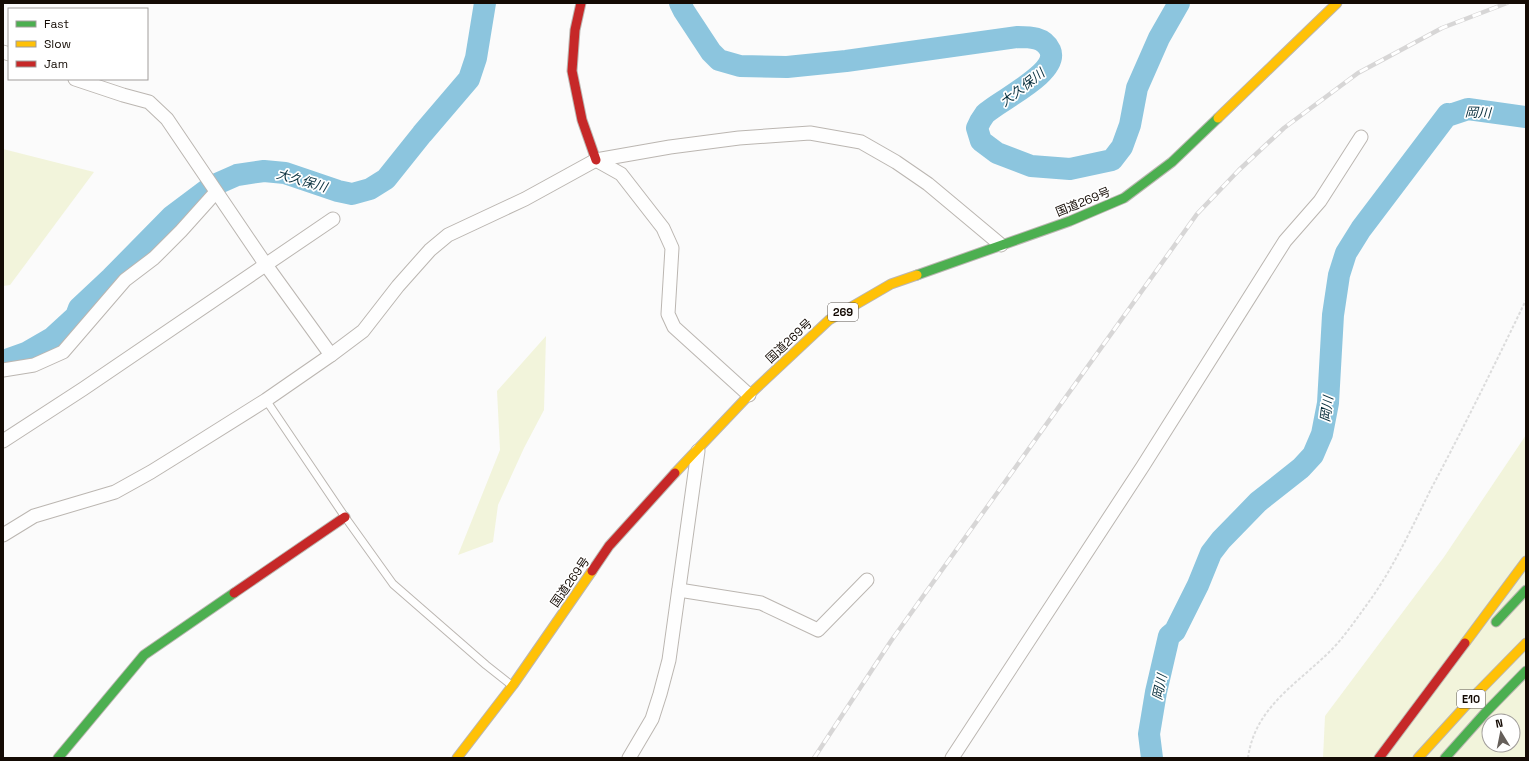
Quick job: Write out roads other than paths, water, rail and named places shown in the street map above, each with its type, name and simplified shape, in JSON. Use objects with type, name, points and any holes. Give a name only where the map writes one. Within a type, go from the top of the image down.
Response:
[{"type":"main road","points":[[581,3],[575,30],[572,71],[582,120],[596,160]]},
{"type":"main road","name":"国道269号","points":[[457,758],[513,686],[609,546],[698,448],[749,395],[829,320],[891,284],[1070,222],[1124,198],[1172,162],[1337,3]]},
{"type":"main road","points":[[58,758],[144,656],[345,517]]},
{"type":"main road","points":[[1379,758],[1526,561]]},
{"type":"main road","points":[[1490,628],[1526,590]]},
{"type":"main road","name":"E10","points":[[1418,758],[1478,691],[1526,643]]},
{"type":"main road","points":[[1410,718],[1474,646]]},
{"type":"main road","name":"E10","points":[[1445,758],[1486,712],[1526,671]]},
{"type":"street","points":[[78,80],[122,95],[149,102],[167,119],[266,265],[332,354]]},
{"type":"street","points":[[3,535],[34,516],[115,492],[151,472],[266,400],[363,331],[398,286],[430,250],[448,235],[525,199],[596,160],[670,147],[739,138],[810,133],[861,142],[896,162],[928,184],[1001,245]]},
{"type":"street","points":[[952,758],[1144,466],[1285,241],[1320,201],[1361,137]]},
{"type":"street","points":[[596,160],[621,174],[663,228],[672,248],[668,314],[674,327],[749,395]]},
{"type":"street","points":[[3,370],[34,365],[63,352],[125,280],[154,258],[216,192]]},
{"type":"street","points":[[3,441],[90,385],[333,219]]},
{"type":"street","points":[[629,758],[652,719],[669,660],[698,448]]},
{"type":"street","points":[[679,590],[761,603],[818,630],[867,580]]},
{"type":"lane","points":[[266,400],[345,517],[394,584],[486,665],[513,686]]},
{"type":"waterway","name":"大久保川","points":[[3,361],[26,353],[52,338],[76,316],[79,308],[172,216],[212,186],[237,175],[264,171],[285,173],[338,191],[352,194],[370,189],[386,179],[469,79],[476,58],[485,3]]},
{"type":"waterway","name":"大久保川","points":[[680,3],[711,52],[719,60],[740,66],[787,67],[846,61],[1018,37],[1040,40],[1044,42],[1050,50],[1051,59],[1046,68],[1026,86],[985,114],[977,128],[981,141],[997,153],[1031,166],[1070,169],[1112,160],[1122,147],[1130,125],[1137,88],[1159,38],[1179,3]]},
{"type":"waterway","name":"岡川","points":[[1152,758],[1149,734],[1156,692],[1169,636],[1175,631],[1198,585],[1211,553],[1221,540],[1258,502],[1301,468],[1313,455],[1322,434],[1328,403],[1333,315],[1339,275],[1346,253],[1361,229],[1448,114],[1447,116],[1468,109],[1526,117]]},
{"type":"railway","points":[[814,758],[891,641],[1197,214],[1239,170],[1284,128],[1358,73],[1442,28],[1507,3]]}]
